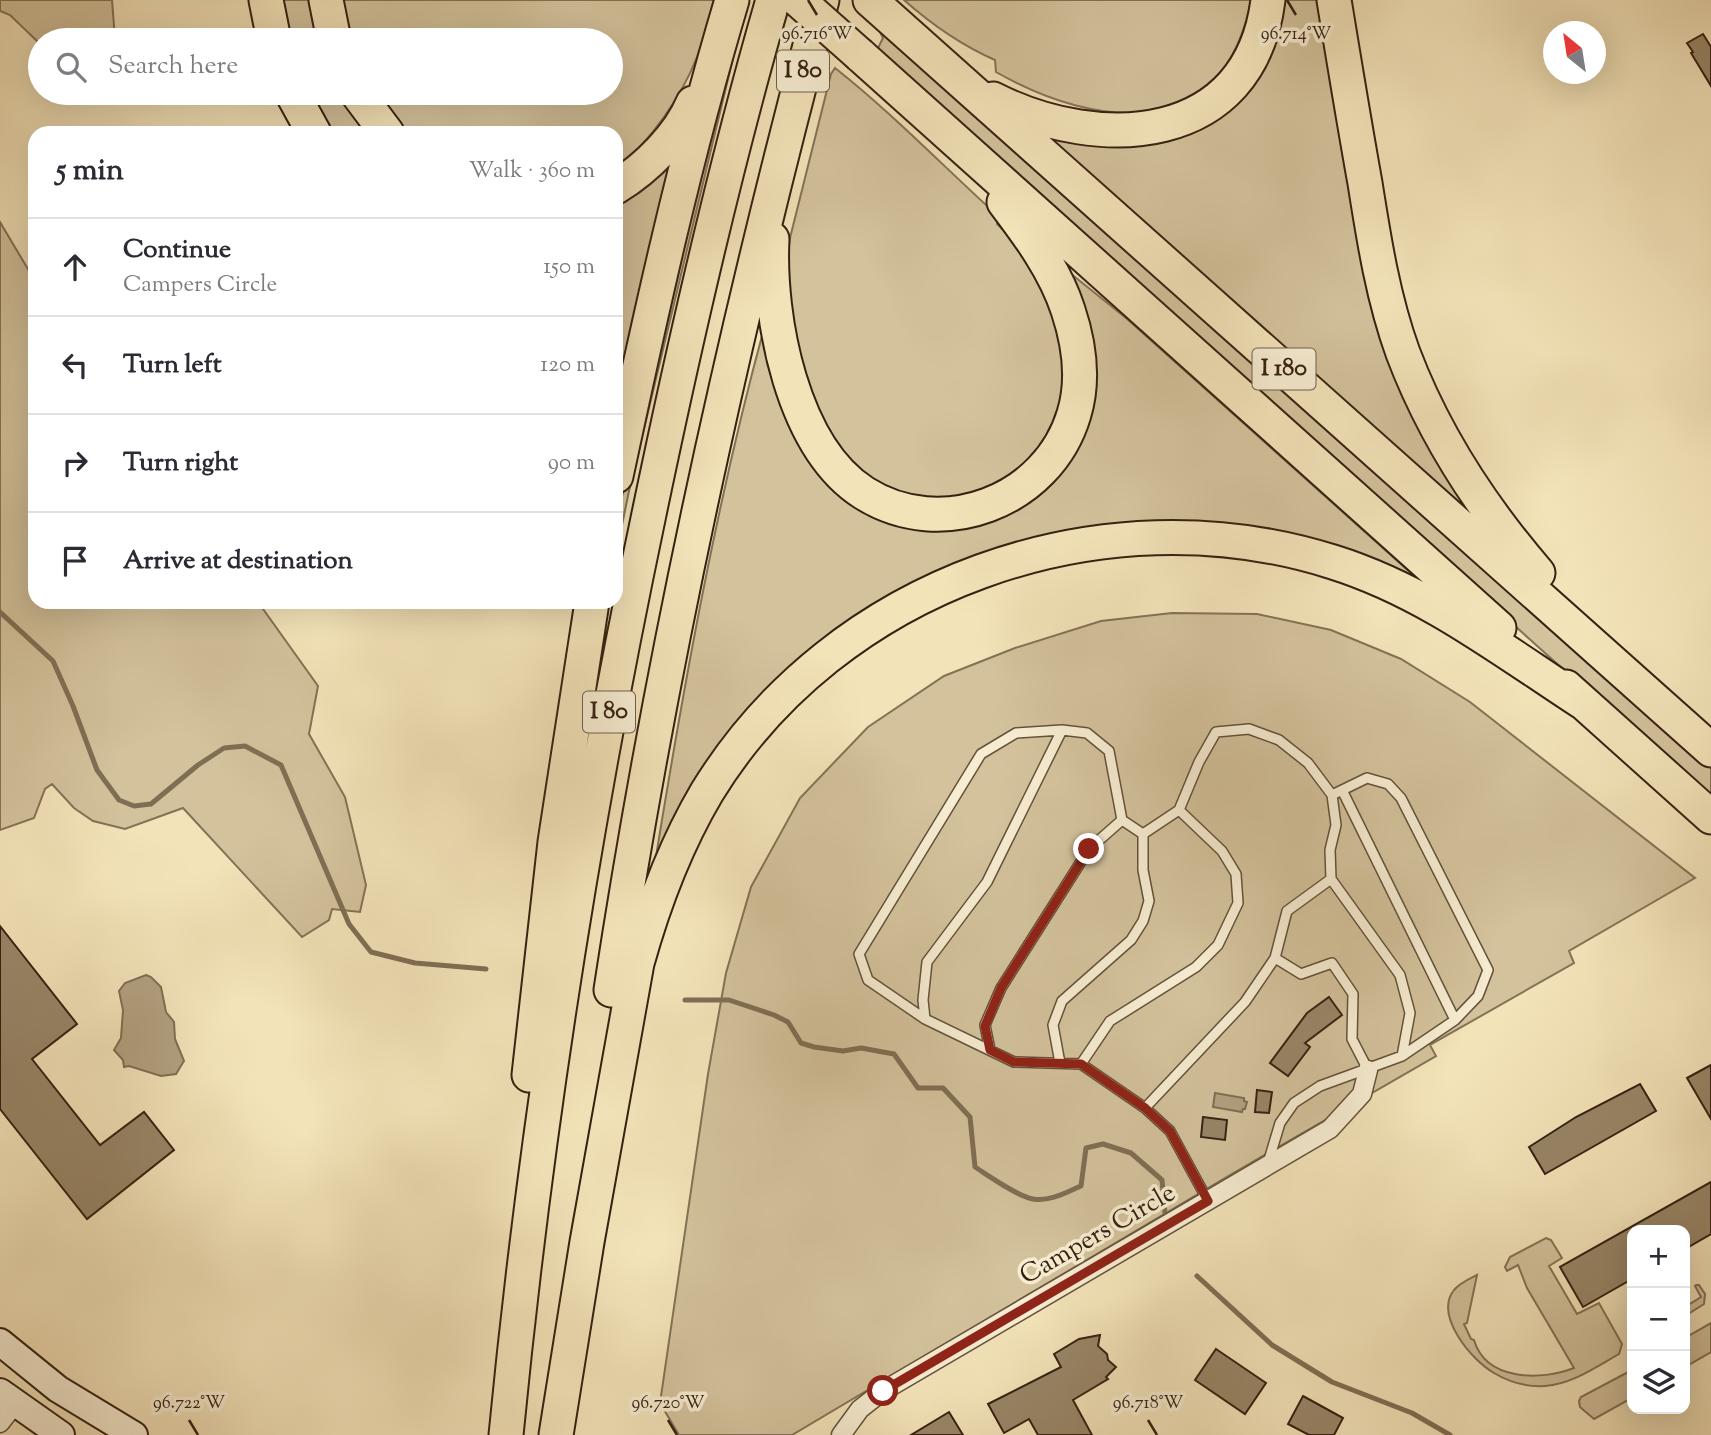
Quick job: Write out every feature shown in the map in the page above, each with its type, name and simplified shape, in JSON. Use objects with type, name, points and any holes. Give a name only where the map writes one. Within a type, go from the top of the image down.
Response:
[{"type":"highway","points":[[266,0],[272,28]]},
{"type":"highway","points":[[326,0],[332,28]]},
{"type":"highway","points":[[623,443],[646,335],[717,49],[732,0]]},
{"type":"highway","name":"I 80","points":[[506,1430],[553,1050],[610,706],[672,403],[712,231],[773,0]]},
{"type":"highway","name":"I 180","points":[[798,0],[1711,817]]},
{"type":"highway","name":"I 80","points":[[555,1435],[568,1303],[594,1105],[639,814],[709,456],[784,141],[822,0]]},
{"type":"highway","points":[[954,75],[1005,105],[1033,116],[1069,125],[1114,130],[1154,128],[1192,115],[1214,102],[1229,88],[1248,64],[1259,41],[1268,0]]},
{"type":"highway","points":[[1334,0],[1387,301],[1420,395],[1471,487],[1535,570],[1615,663]]},
{"type":"highway","name":"I 180","points":[[877,7],[1711,750]]},
{"type":"highway","points":[[623,182],[664,146],[688,114],[717,49]]},
{"type":"highway","points":[[299,105],[310,126]]},
{"type":"highway","points":[[366,105],[382,126]]},
{"type":"highway","points":[[784,141],[773,210],[771,247],[774,292],[789,375],[806,420],[828,459],[844,477],[863,492],[910,511],[941,515],[960,513],[984,508],[1006,498],[1026,485],[1044,468],[1063,440],[1074,414],[1079,390],[1079,366],[1068,311],[1057,282],[1040,252],[1004,203],[931,118]]},
{"type":"highway","points":[[555,1435],[637,963],[667,870],[686,829],[739,747],[795,685],[872,624],[923,595],[964,576],[1013,559],[1057,548],[1154,536],[1244,541],[1333,561],[1417,596],[1462,622],[1582,702]]},
{"type":"highway","points":[[580,669],[584,609]]},
{"type":"highway","points":[[506,1430],[522,1150],[536,993],[555,842],[591,609]]},
{"type":"main road","points":[[0,1342],[58,1389],[134,1435]]},
{"type":"main road","points":[[5,1407],[61,1435]]},
{"type":"street","name":"Campers Circle","points":[[841,1435],[860,1409],[883,1391],[1330,1129],[1362,1094],[1368,1070]]},
{"type":"lane","points":[[1143,834],[1179,810],[1199,762],[1216,732],[1249,729],[1279,740],[1308,763],[1332,795],[1335,825],[1330,850],[1331,879],[1401,975],[1410,1013],[1402,1056]]},
{"type":"lane","points":[[925,1019],[923,1000],[927,962],[987,882],[1062,730]]},
{"type":"lane","points":[[1143,834],[1122,820],[1109,751],[1087,733],[1062,730],[1016,733],[981,754],[859,954],[868,980],[925,1019],[1014,1062],[1081,1064],[1145,1108],[1170,1131],[1208,1201]]},
{"type":"lane","points":[[1267,1166],[1280,1123],[1294,1103],[1329,1082],[1402,1056],[1455,1020],[1478,996],[1488,970],[1401,798],[1388,784],[1367,778],[1332,795]]},
{"type":"lane","points":[[1342,790],[1455,1020]]},
{"type":"lane","points":[[1081,1064],[1110,1021],[1196,967],[1218,944],[1238,903],[1236,874],[1222,851],[1179,810]]},
{"type":"lane","points":[[990,1050],[985,1026],[1001,988],[1089,849],[1122,820]]},
{"type":"lane","points":[[1060,1063],[1054,1025],[1062,1001],[1131,940],[1143,921],[1149,901],[1143,870],[1143,834]]},
{"type":"lane","points":[[1145,1108],[1245,1002],[1275,958],[1287,911],[1331,879]]},
{"type":"lane","points":[[1275,958],[1301,974],[1332,963],[1353,994],[1352,1039],[1368,1070]]},
{"type":"shaded area","points":[[0,0],[112,0],[114,28],[28,28],[28,32],[10,15],[0,11]]},
{"type":"shaded area","points":[[270,0],[314,0],[321,28],[276,28]]},
{"type":"shaded area","points":[[334,0],[715,0],[697,57],[682,88],[652,132],[623,164],[623,126],[396,126],[379,105],[623,105],[623,28],[341,28]]},
{"type":"shaded area","points":[[747,0],[623,520],[623,492],[682,218]]},
{"type":"shaded area","points":[[904,0],[1251,0],[1236,47],[1214,80],[1185,101],[1152,111],[1114,112],[1075,105],[1035,91],[996,72],[995,60],[947,33]]},
{"type":"shaded area","points":[[1276,0],[1325,0],[1358,193],[1479,521],[1020,113],[1200,118]]},
{"type":"shaded area","points":[[878,28],[1513,588],[1711,767],[1711,802],[876,52],[883,38]]},
{"type":"shaded area","points":[[835,68],[897,121],[997,215],[997,224],[1016,242],[1057,314],[1067,378],[1053,431],[1013,478],[951,501],[879,490],[849,466],[807,402],[785,278],[790,238],[831,74]]},
{"type":"shaded area","points":[[304,105],[353,105],[368,126],[316,126]]},
{"type":"shaded area","points":[[678,146],[623,398],[623,191]]},
{"type":"shaded area","points":[[0,222],[28,269],[28,609],[263,609],[318,686],[309,734],[345,797],[366,885],[360,912],[332,909],[329,920],[302,937],[183,808],[125,829],[93,821],[74,808],[52,784],[45,789],[34,818],[0,830]]},
{"type":"shaded area","points":[[1070,273],[1126,318],[1441,600],[1385,573],[1074,536],[825,650],[653,875],[676,736],[716,527],[766,321],[787,404],[915,520],[1066,453]]},
{"type":"shaded area","points":[[1172,613],[1257,614],[1331,630],[1401,659],[1470,702],[1695,878],[1569,951],[1574,963],[1430,1045],[1436,1056],[792,1435],[679,1435],[660,1403],[708,1074],[726,973],[751,887],[800,798],[868,727],[944,676],[1015,648],[1101,621]]},
{"type":"shaded area","points":[[146,975],[161,987],[166,1012],[174,1022],[175,1039],[184,1061],[176,1074],[161,1076],[129,1066],[124,1067],[123,1060],[114,1050],[121,1038],[123,1010],[119,991],[125,983]]},
{"type":"shaded area","points":[[1215,1093],[1244,1098],[1247,1102],[1245,1109],[1242,1112],[1213,1107]]},
{"type":"shaded area","points":[[1546,1238],[1551,1240],[1562,1258],[1549,1266],[1577,1314],[1599,1303],[1622,1344],[1619,1354],[1574,1378],[1555,1385],[1532,1386],[1500,1376],[1475,1358],[1452,1324],[1449,1300],[1456,1288],[1477,1275],[1467,1323],[1464,1324],[1480,1354],[1502,1370],[1531,1376],[1574,1368],[1527,1288],[1518,1265],[1507,1271],[1505,1267],[1510,1257]]},
{"type":"shaded area","points":[[1699,1285],[1705,1294],[1704,1304],[1690,1313],[1690,1304],[1701,1297],[1695,1286]]},
{"type":"shaded area","points":[[1711,1323],[1711,1352],[1690,1364],[1690,1351],[1690,1335]]},
{"type":"shaded area","points":[[1627,1373],[1627,1401],[1594,1419],[1580,1407],[1581,1397]]},
{"type":"building","points":[[1703,34],[1711,47],[1711,86],[1687,43]]},
{"type":"building","points":[[0,926],[77,1024],[32,1059],[100,1145],[144,1112],[174,1150],[87,1219],[0,1109]]},
{"type":"building","points":[[1329,997],[1342,1015],[1305,1043],[1310,1047],[1288,1076],[1270,1063],[1307,1013]]},
{"type":"building","points":[[1711,1065],[1711,1119],[1687,1078]]},
{"type":"building","points":[[1640,1084],[1656,1111],[1545,1174],[1529,1147],[1576,1117]]},
{"type":"building","points":[[1257,1090],[1272,1092],[1269,1113],[1255,1112]]},
{"type":"building","points":[[1203,1117],[1227,1120],[1225,1140],[1201,1137]]},
{"type":"building","points":[[1711,1182],[1711,1234],[1690,1246],[1690,1225],[1635,1225]]},
{"type":"building","points":[[1627,1229],[1627,1282],[1583,1307],[1560,1267]]},
{"type":"building","points":[[1100,1335],[1098,1346],[1116,1367],[1106,1377],[1108,1379],[1073,1400],[1092,1435],[1038,1435],[1029,1419],[1004,1433],[988,1404],[1061,1367],[1054,1354],[1079,1339]]},
{"type":"building","points":[[1216,1349],[1266,1383],[1245,1414],[1195,1380]]},
{"type":"building","points":[[1303,1396],[1343,1418],[1334,1435],[1309,1435],[1288,1424]]},
{"type":"building","points":[[949,1412],[963,1435],[911,1435]]},
{"type":"waterway","points":[[0,612],[53,661],[97,770],[119,800],[134,806],[151,804],[198,765],[224,748],[245,746],[281,765],[349,924],[371,952],[415,963],[486,969]]},
{"type":"waterway","points":[[685,1000],[729,1000],[774,1015],[788,1022],[801,1043],[814,1047],[843,1051],[861,1048],[894,1054],[918,1088],[943,1088],[970,1117],[975,1167],[1019,1194],[1033,1199],[1046,1199],[1081,1186],[1086,1148],[1103,1144],[1131,1153],[1162,1180],[1165,1213]]},
{"type":"waterway","points":[[1197,1276],[1272,1345],[1332,1382],[1412,1413],[1450,1435]]},
{"type":"route","points":[[883,1391],[1208,1201],[1170,1131],[1145,1108],[1081,1064],[1014,1062],[990,1050],[985,1026],[1001,988],[1089,849]]}]
